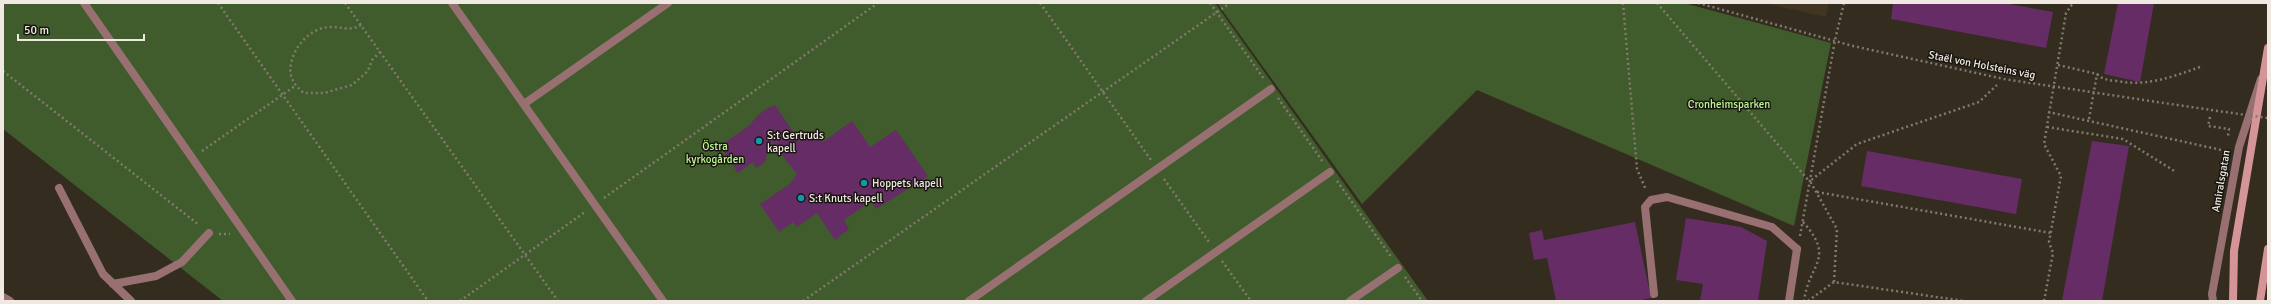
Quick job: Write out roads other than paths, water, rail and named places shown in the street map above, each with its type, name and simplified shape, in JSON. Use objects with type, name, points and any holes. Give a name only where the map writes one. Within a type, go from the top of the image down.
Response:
[{"type":"main road","points":[[2233,301],[2234,250],[2268,48]]},
{"type":"main road","points":[[2260,301],[2268,249]]},
{"type":"street","points":[[84,3],[292,301]]},
{"type":"street","points":[[452,3],[663,301]]},
{"type":"street","points":[[524,104],[668,3]]},
{"type":"street","name":"Amiralsgatan","points":[[2213,301],[2212,294],[2239,147],[2264,69]]},
{"type":"street","points":[[969,301],[1271,89]]},
{"type":"street","points":[[1146,301],[1330,172]]},
{"type":"street","points":[[59,188],[103,274],[131,301]]},
{"type":"street","points":[[1654,294],[1645,207],[1651,200],[1667,197],[1772,227],[1797,249],[1789,301]]},
{"type":"street","points":[[113,284],[156,276],[182,262],[209,233]]},
{"type":"street","points":[[1350,301],[1398,268]]},
{"type":"street","points":[[3,297],[10,301]]},
{"type":"place","name":"S:t Gertruds kapell","points":[[759,141]]},
{"type":"place","name":"Hoppets kapell","points":[[864,183]]},
{"type":"place","name":"S:t Knuts kapell","points":[[801,198]]},
{"type":"park label","name":"Cronheimsparken","points":[[1729,104]]},
{"type":"park label","name":"Östra kyrkogården","points":[[715,152]]}]
